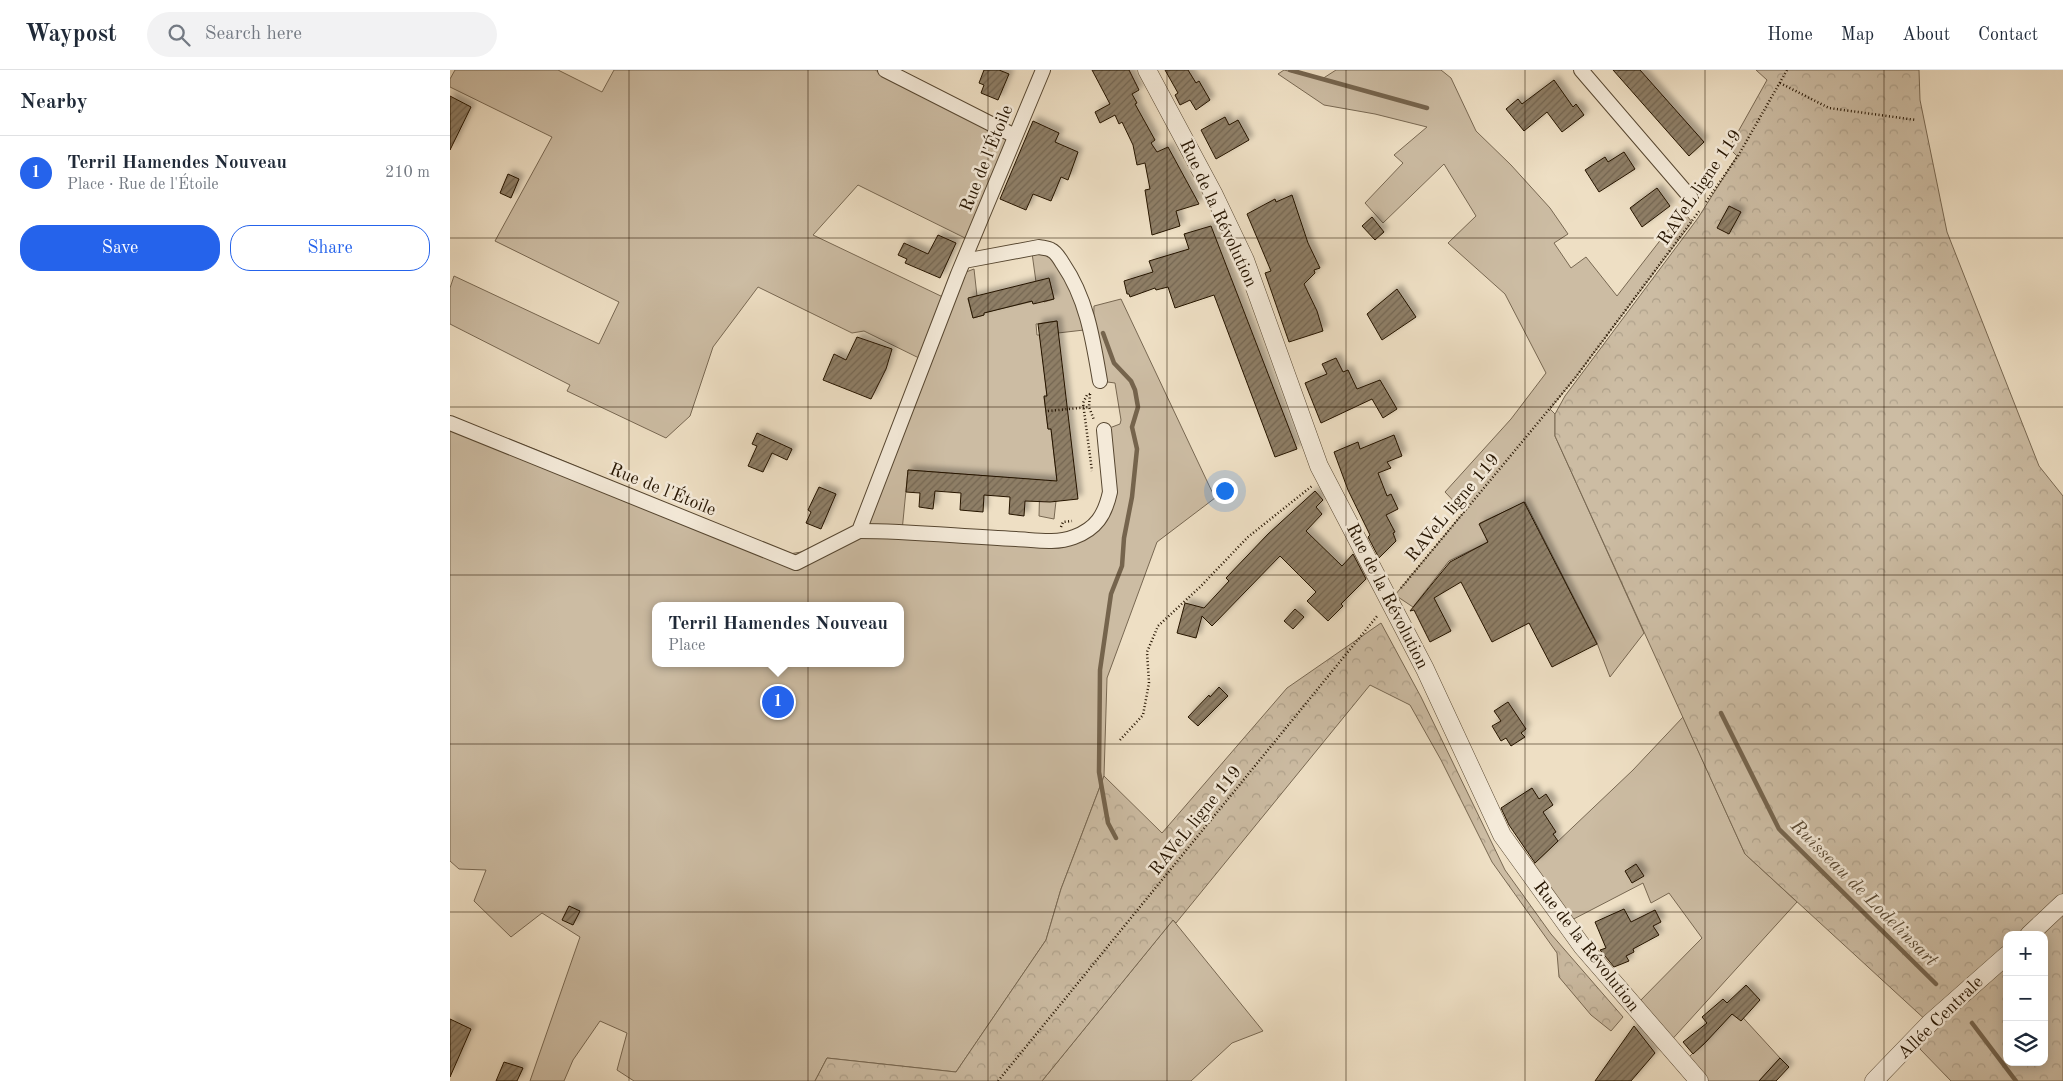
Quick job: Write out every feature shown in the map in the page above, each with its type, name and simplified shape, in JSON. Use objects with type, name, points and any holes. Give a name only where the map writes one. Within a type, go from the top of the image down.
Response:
[{"type":"street","points":[[885,70],[1015,136]]},
{"type":"street","name":"Rue de l'Étoile","points":[[859,530],[964,261],[1044,70]]},
{"type":"street","name":"Rue de la Révolution","points":[[1147,70],[1214,195],[1245,260],[1319,466],[1426,669],[1502,835],[1582,946],[1699,1081]]},
{"type":"street","points":[[1581,70],[1691,198]]},
{"type":"street","points":[[964,261],[1039,247],[1051,250],[1060,258],[1069,272],[1082,300],[1100,381]]},
{"type":"street","name":"Rue de l'Étoile","points":[[450,424],[796,563],[859,530],[1057,541],[1073,538],[1098,524],[1110,492],[1104,430]]},
{"type":"street","points":[[2033,931],[2063,903]]},
{"type":"street","name":"Allée Centrale","points":[[1874,1081],[1930,1023],[2003,959]]},
{"type":"path","name":"RAVeL ligne 119","points":[[998,1081],[1390,600],[1575,378],[1696,216],[1738,156],[1787,70]]},
{"type":"path","points":[[1780,83],[1829,108],[1916,120]]},
{"type":"path","points":[[1093,480],[1083,407],[1084,399],[1100,381]]},
{"type":"path","points":[[1090,394],[1089,407],[1095,422],[1104,430]]},
{"type":"path","points":[[1048,412],[1089,407]]},
{"type":"path","points":[[1120,740],[1143,715],[1149,683],[1147,652],[1158,626],[1200,587],[1248,537],[1325,476]]},
{"type":"path","points":[[1057,541],[1063,522],[1078,520]]},
{"type":"green space","points":[[455,70],[558,70],[602,92],[614,70],[875,70],[1010,138],[967,239],[858,185],[813,235],[945,298],[921,359],[864,331],[852,333],[758,287],[713,347],[690,416],[666,438],[567,391],[570,385],[450,324],[450,288],[454,276],[599,344],[619,302],[495,241],[552,137],[450,87],[450,79]]},
{"type":"green space","points":[[1284,70],[1322,79],[1336,70],[1441,70],[1451,78],[1476,131],[1511,165],[1550,208],[1568,234],[1554,243],[1571,268],[1586,257],[1617,296],[1683,211],[1692,222],[1550,409],[1555,414],[1555,436],[1644,633],[1610,677],[1597,643],[1525,502],[1480,523],[1488,542],[1449,561],[1413,607],[1395,595],[1464,512],[1445,492],[1511,419],[1546,373],[1505,294],[1448,243],[1476,216],[1444,164],[1383,223],[1365,203],[1403,163],[1394,155],[1427,127],[1375,114],[1324,105],[1278,74]]},
{"type":"green space","points":[[1756,70],[1919,70],[1920,100],[1947,232],[2039,466],[2063,496],[2063,1081],[1951,1081],[1920,1049],[1929,1023],[1745,854],[1555,436],[1555,414],[1565,396],[1698,218],[1737,156],[1729,148],[1767,80]]},
{"type":"green space","points":[[1032,253],[1050,255],[1074,293],[1084,330],[1058,333],[1057,321],[1036,324],[1037,335],[1040,335],[1047,396],[1044,397],[1048,429],[1051,429],[1058,490],[1055,491],[1054,519],[1039,516],[1040,480],[908,470],[902,531],[1064,540],[1105,517],[1104,430],[1120,424],[1121,420],[1115,383],[1100,381],[1093,343],[1094,306],[1121,299],[1215,498],[1157,542],[1107,678],[1104,776],[1061,889],[1046,940],[956,1072],[827,1058],[815,1081],[634,1081],[617,1070],[627,1033],[600,1021],[573,1060],[564,1081],[530,1081],[580,937],[542,913],[511,937],[474,901],[486,870],[459,869],[450,861],[450,416],[789,554],[839,546],[859,530],[958,275],[974,269],[977,296],[968,299],[973,318],[984,315],[983,313],[1042,299],[1044,302],[1054,299],[1049,279],[1036,282]]},
{"type":"green space","points":[[1381,623],[1421,697],[1505,870],[1551,934],[1623,1017],[1611,1031],[1591,1015],[1559,977],[1557,953],[1492,862],[1441,760],[1410,705],[1370,685],[1176,923],[1173,920],[1042,1081],[815,1081],[827,1058],[956,1072],[1046,940],[1061,889],[1104,776],[1162,833],[1287,688]]},
{"type":"green space","points":[[1683,717],[1745,854],[1797,902],[1667,1045],[1634,1007],[1702,938],[1669,893],[1651,903],[1643,883],[1566,923],[1529,872],[1534,864],[1633,770]]},
{"type":"green space","points":[[1173,920],[1263,1031],[1232,1043],[1191,1081],[1042,1081]]},
{"type":"green space","points":[[1736,1010],[1780,1058],[1759,1081],[1699,1081],[1683,1063]]},
{"type":"building","points":[[984,70],[999,70],[1009,74],[998,100],[981,93],[984,85],[979,83]]},
{"type":"building","points":[[1092,70],[1129,70],[1139,90],[1132,94],[1137,103],[1135,104],[1155,140],[1151,143],[1157,152],[1168,147],[1199,204],[1176,211],[1180,226],[1152,235],[1145,190],[1150,189],[1145,163],[1137,165],[1133,145],[1122,122],[1119,124],[1115,115],[1100,123],[1095,112],[1110,104]]},
{"type":"building","points":[[1165,70],[1188,70],[1196,83],[1199,81],[1210,100],[1196,110],[1190,100],[1180,105],[1175,95],[1178,93]]},
{"type":"building","points":[[1613,70],[1640,70],[1704,142],[1689,156]]},
{"type":"building","points":[[1554,80],[1573,107],[1576,104],[1584,115],[1562,132],[1547,112],[1524,131],[1506,109],[1518,99],[1522,104]]},
{"type":"building","points":[[450,96],[471,107],[450,150]]},
{"type":"building","points":[[1225,117],[1229,125],[1238,120],[1249,140],[1216,159],[1201,130]]},
{"type":"building","points":[[1033,121],[1059,133],[1055,142],[1078,152],[1068,180],[1061,177],[1051,201],[1033,194],[1026,210],[1000,199]]},
{"type":"building","points":[[1624,152],[1635,169],[1599,192],[1585,170],[1605,157],[1608,162]]},
{"type":"building","points":[[508,174],[519,179],[511,198],[500,193]]},
{"type":"building","points":[[1657,188],[1670,206],[1642,227],[1630,208]]},
{"type":"building","points":[[1292,195],[1308,243],[1320,268],[1314,270],[1315,273],[1304,284],[1317,311],[1323,331],[1289,342],[1265,273],[1271,271],[1247,214],[1275,199],[1276,202]]},
{"type":"building","points":[[1729,206],[1741,212],[1729,234],[1717,228]]},
{"type":"building","points":[[1372,217],[1384,232],[1375,240],[1362,226]]},
{"type":"building","points":[[1211,226],[1297,449],[1275,457],[1214,295],[1175,308],[1168,287],[1156,290],[1155,288],[1130,297],[1127,294],[1124,281],[1153,272],[1149,261],[1189,249],[1184,234]]},
{"type":"building","points":[[938,235],[956,243],[940,278],[905,263],[907,259],[898,255],[904,243],[928,254]]},
{"type":"building","points":[[1049,278],[1054,299],[1033,304],[1032,301],[984,313],[984,315],[973,318],[968,298]]},
{"type":"building","points":[[1397,289],[1416,317],[1382,340],[1367,314]]},
{"type":"building","points":[[1057,321],[1078,499],[1050,502],[1025,501],[1024,516],[1009,514],[1010,497],[984,495],[983,512],[960,510],[961,493],[935,491],[933,509],[919,507],[920,493],[906,492],[908,470],[1057,481],[1051,429],[1048,429],[1044,396],[1047,396],[1038,324]]},
{"type":"building","points":[[857,337],[892,349],[886,369],[871,399],[823,380],[834,354],[846,360]]},
{"type":"building","points":[[1336,358],[1343,372],[1348,370],[1357,389],[1380,380],[1397,409],[1383,418],[1372,399],[1321,423],[1305,383],[1327,374],[1322,364]]},
{"type":"building","points":[[757,433],[792,449],[787,460],[772,453],[763,472],[748,466],[757,446],[752,444]]},
{"type":"building","points":[[1394,435],[1402,456],[1387,462],[1391,468],[1378,473],[1387,496],[1391,494],[1398,509],[1386,515],[1395,532],[1393,533],[1396,541],[1379,558],[1348,490],[1334,452],[1358,442],[1360,449]]},
{"type":"building","points":[[819,487],[836,494],[821,529],[806,523],[811,512],[808,510]]},
{"type":"building","points":[[1315,491],[1323,500],[1316,507],[1322,514],[1306,531],[1342,566],[1353,554],[1366,579],[1341,604],[1343,606],[1328,621],[1307,601],[1316,592],[1280,556],[1212,626],[1202,616],[1196,638],[1177,633],[1185,603],[1204,608],[1229,581],[1226,578],[1268,534]]},
{"type":"building","points":[[1524,502],[1597,644],[1552,667],[1529,623],[1492,642],[1461,582],[1434,598],[1451,631],[1430,642],[1414,610],[1410,611],[1450,562],[1488,542],[1479,524]]},
{"type":"building","points":[[1295,609],[1304,617],[1293,629],[1284,621]]},
{"type":"building","points":[[1219,687],[1228,696],[1198,726],[1188,717]]},
{"type":"building","points":[[1508,702],[1526,729],[1521,733],[1525,737],[1511,746],[1506,738],[1501,741],[1492,726],[1501,721],[1494,711]]},
{"type":"building","points":[[1532,788],[1539,799],[1546,794],[1553,805],[1543,812],[1556,832],[1553,834],[1558,841],[1535,863],[1509,825],[1501,808]]},
{"type":"building","points":[[1636,864],[1644,876],[1632,883],[1625,871]]},
{"type":"building","points":[[569,906],[580,911],[573,925],[562,920]]},
{"type":"building","points":[[1624,909],[1631,922],[1655,910],[1661,922],[1653,926],[1659,935],[1633,949],[1634,952],[1626,956],[1629,961],[1614,967],[1600,950],[1606,948],[1595,922]]},
{"type":"building","points":[[1746,985],[1760,1000],[1741,1021],[1732,1014],[1693,1054],[1683,1042],[1707,1023],[1702,1017],[1723,999],[1727,1003]]},
{"type":"building","points":[[450,1019],[471,1029],[450,1077]]},
{"type":"building","points":[[1634,1026],[1655,1053],[1631,1081],[1595,1081]]},
{"type":"building","points":[[1780,1058],[1789,1067],[1776,1081],[1759,1081]]},
{"type":"building","points":[[504,1062],[523,1068],[517,1081],[496,1081]]},
{"type":"waterway","name":"Ruisseau de Lodelinsart","points":[[1290,70],[1427,108]]},
{"type":"waterway","points":[[1103,333],[1114,363],[1131,381],[1135,390],[1138,407],[1132,427],[1137,449],[1132,497],[1124,538],[1122,566],[1111,594],[1100,670],[1099,772],[1108,823],[1116,838]]},
{"type":"waterway","name":"Ruisseau de Lodelinsart","points":[[1721,713],[1779,829],[1936,984]]},
{"type":"waterway","name":"Ruisseau de Lodelinsart","points":[[1972,1023],[2016,1081]]},
{"type":"place","name":"Terril Hamendes Nouveau","points":[[778,702]]}]
